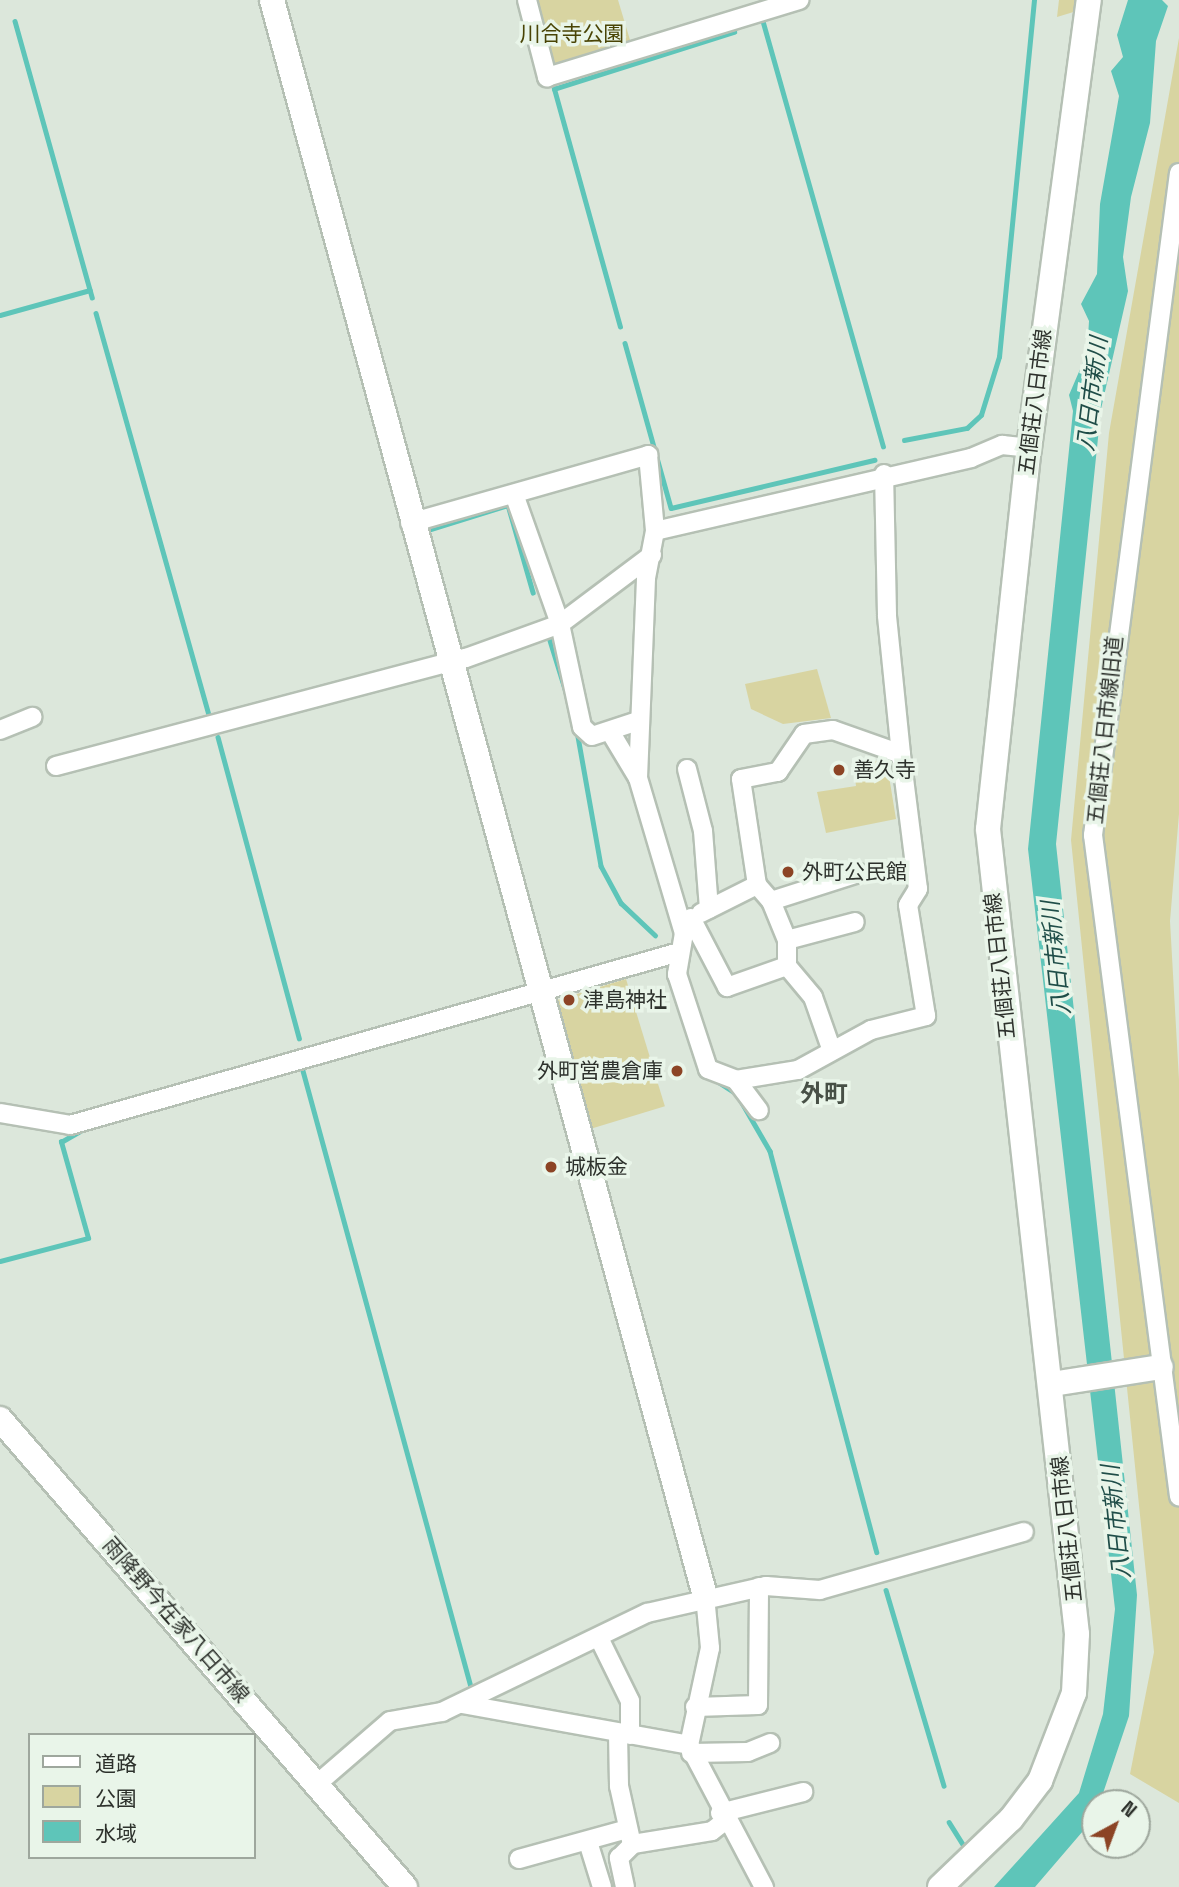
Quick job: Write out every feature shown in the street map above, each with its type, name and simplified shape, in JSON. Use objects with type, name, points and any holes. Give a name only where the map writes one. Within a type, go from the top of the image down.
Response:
[{"type":"main road","points":[[272,0],[410,523],[705,1596]]},
{"type":"main road","name":"五個荘八日市線","points":[[940,1887],[1011,1819],[1040,1781],[1074,1693],[1077,1633],[1059,1383],[1024,1183],[988,829],[1029,448],[1089,0]]},
{"type":"main road","points":[[1059,1383],[1152,1368]]},
{"type":"main road","name":"雨降野今在家八日市線","points":[[0,1419],[405,1887]]},
{"type":"street","points":[[527,0],[547,77],[762,5],[799,0]]},
{"type":"street","name":"五個荘八日市線旧道","points":[[1179,173],[1093,835],[1152,1368],[1179,1496]]},
{"type":"street","points":[[655,531],[884,474],[971,458],[1002,445],[1029,448]]},
{"type":"street","points":[[410,523],[648,454],[655,531],[638,721],[638,778]]},
{"type":"street","points":[[757,884],[709,909],[687,925],[676,953],[681,993],[708,1069],[736,1080],[798,1070],[831,1048],[926,1016],[908,905],[918,890],[887,615],[884,474]]},
{"type":"street","points":[[514,494],[560,624],[582,727],[592,736],[611,733],[638,721]]},
{"type":"street","points":[[56,766],[447,659],[560,624],[652,555]]},
{"type":"street","points":[[0,730],[33,717]]},
{"type":"street","points":[[831,1048],[813,997],[787,966],[786,940],[771,901],[757,884],[741,779],[778,772],[804,734],[833,730],[901,754]]},
{"type":"street","points":[[611,733],[638,778],[687,925],[727,987],[787,966]]},
{"type":"street","points":[[687,769],[703,831],[709,909]]},
{"type":"street","points":[[771,901],[859,873]]},
{"type":"street","points":[[786,940],[855,922]]},
{"type":"street","points":[[0,1114],[70,1125],[540,989],[676,953]]},
{"type":"street","points":[[736,1080],[759,1110]]},
{"type":"street","points":[[317,1784],[390,1721],[461,1704],[647,1613],[705,1596],[759,1587],[820,1590],[1024,1532]]},
{"type":"street","points":[[695,1707],[758,1705],[759,1587]]},
{"type":"street","points":[[705,1596],[710,1648],[695,1707],[690,1749],[722,1817],[764,1887]]},
{"type":"street","points":[[599,1638],[630,1701],[624,1734],[630,1836],[619,1858],[625,1887]]},
{"type":"street","points":[[461,1704],[690,1749],[748,1752],[770,1743]]},
{"type":"street","points":[[519,1859],[630,1836],[712,1831],[722,1817],[803,1792]]},
{"type":"street","points":[[589,1845],[602,1887]]},
{"type":"green space","name":"川合寺公園","points":[[527,0],[618,0],[633,50],[547,77]]},
{"type":"green space","points":[[1059,0],[1082,0],[1080,10],[1057,17]]},
{"type":"green space","points":[[1179,38],[1179,814],[1170,921],[1179,1080],[1179,1803],[1130,1774],[1154,1652],[1071,840],[1109,433]]},
{"type":"green space","points":[[817,669],[831,718],[783,724],[751,709],[745,684]]},
{"type":"green space","points":[[886,758],[896,819],[826,833],[817,792],[856,786],[854,768]]},
{"type":"green space","points":[[626,979],[665,1106],[589,1129],[550,1002]]},
{"type":"water","name":"八日市新川","points":[[1128,0],[1162,0],[1168,6],[1156,41],[1150,123],[1131,197],[1123,257],[1128,291],[1101,409],[1056,844],[1137,1595],[1129,1716],[1104,1789],[1081,1789],[1081,1833],[1035,1887],[994,1887],[1079,1793],[1103,1714],[1115,1609],[1028,849],[1073,411],[1069,395],[1087,353],[1089,321],[1081,304],[1097,274],[1100,204],[1119,96],[1111,71],[1123,57],[1117,35]]},
{"type":"waterway","points":[[904,440],[967,428],[981,415],[999,357],[1034,0]]},
{"type":"waterway","points":[[15,21],[92,297]]},
{"type":"waterway","points":[[763,21],[883,446]]},
{"type":"waterway","points":[[620,327],[554,89],[734,32]]},
{"type":"waterway","points":[[0,315],[90,290]]},
{"type":"waterway","points":[[96,313],[209,716]]},
{"type":"waterway","points":[[625,343],[671,508],[874,460]]},
{"type":"waterway","points":[[425,531],[508,505],[533,592]]},
{"type":"waterway","points":[[548,634],[566,692]]},
{"type":"waterway","points":[[577,731],[601,866],[621,903],[655,935]]},
{"type":"waterway","points":[[218,737],[299,1038]]},
{"type":"waterway","points":[[302,1067],[471,1687]]},
{"type":"waterway","points":[[700,1070],[737,1094],[770,1151],[877,1552]]},
{"type":"waterway","points":[[0,1261],[88,1238],[61,1142],[82,1130]]},
{"type":"waterway","points":[[886,1590],[944,1786]]},
{"type":"waterway","points":[[949,1822],[966,1849]]},
{"type":"place","name":"善久寺","points":[[839,770]]},
{"type":"place","name":"外町公民館","points":[[788,872]]},
{"type":"place","name":"津島神社","points":[[569,1000]]},
{"type":"place","name":"外町営農倉庫","points":[[677,1071]]},
{"type":"place","name":"城板金","points":[[551,1167]]},
{"type":"district","name":"外町","points":[[824,1094]]}]
